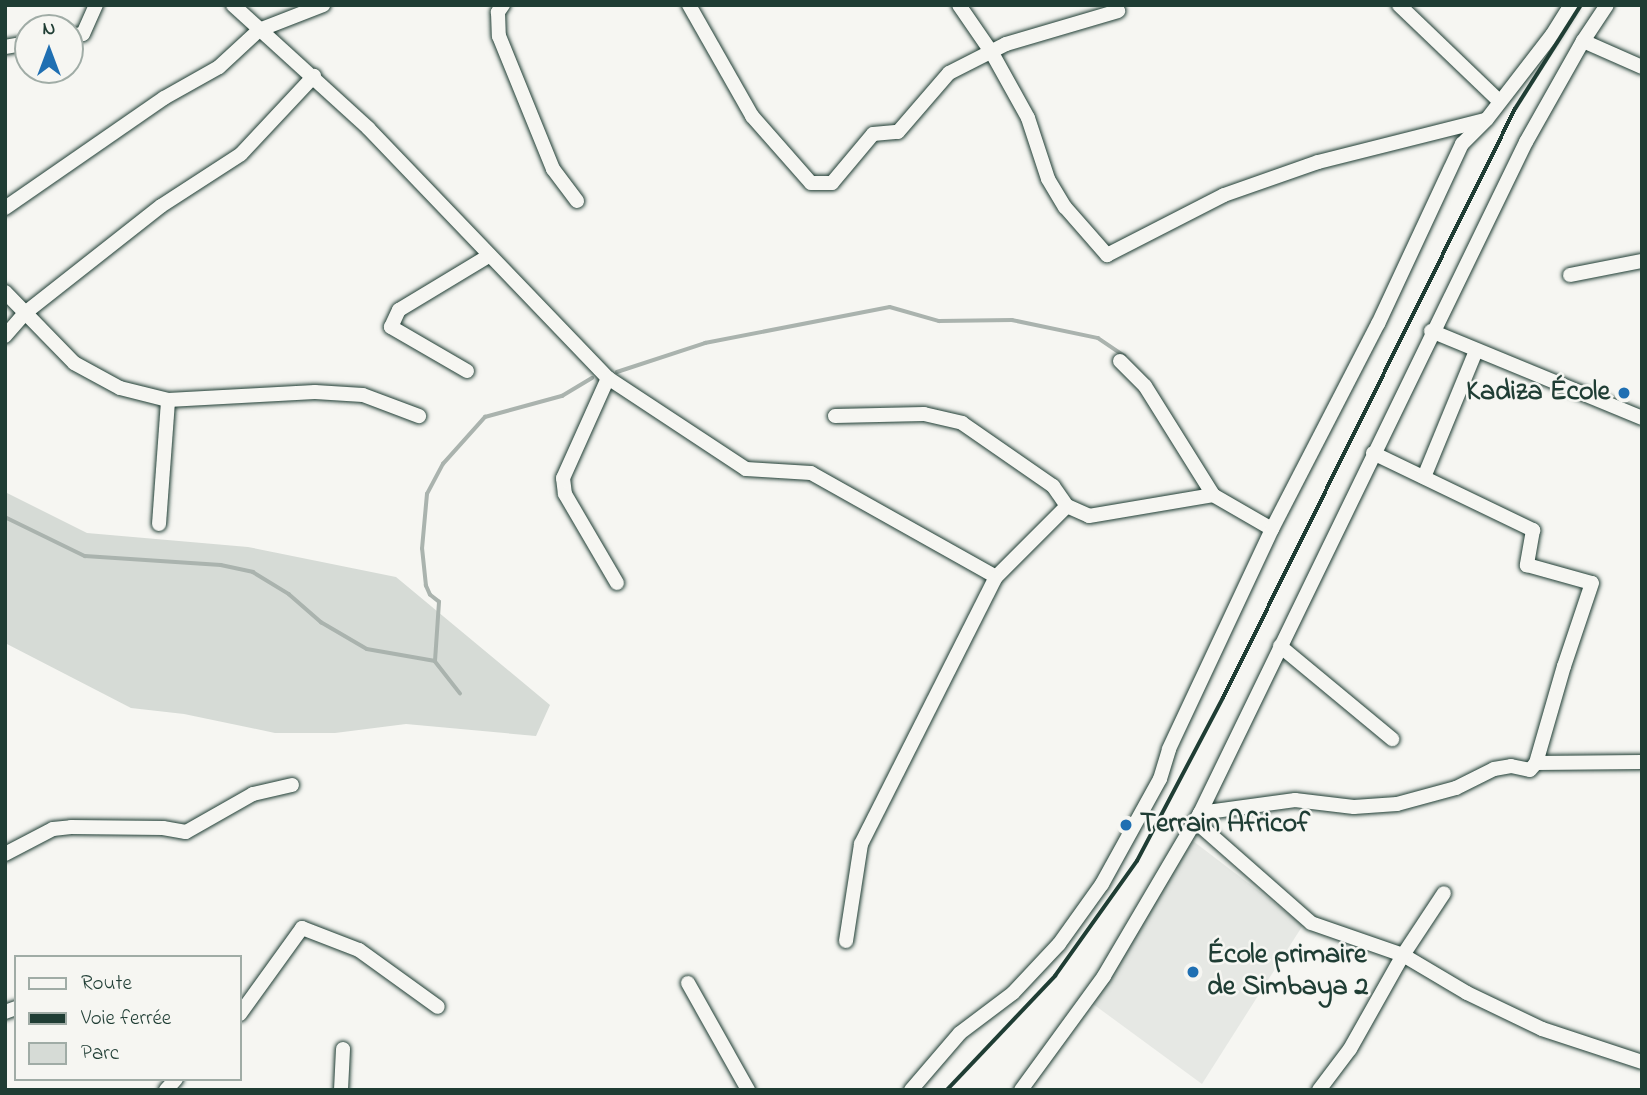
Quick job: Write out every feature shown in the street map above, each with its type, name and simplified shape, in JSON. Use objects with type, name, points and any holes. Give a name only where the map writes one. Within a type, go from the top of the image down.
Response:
[{"type":"street","points":[[84,32],[96,5]]},
{"type":"street","points":[[233,5],[369,128],[608,378],[746,469],[811,473],[996,578]]},
{"type":"street","points":[[5,208],[164,98],[219,66],[259,30],[323,5]]},
{"type":"street","points":[[503,5],[498,12],[499,36],[553,169],[577,201]]},
{"type":"street","points":[[689,5],[752,116],[810,183],[832,183],[873,134],[898,132],[949,73],[1006,44],[1118,11]]},
{"type":"street","points":[[958,5],[992,53],[1028,118],[1048,179],[1065,207],[1107,255],[1224,195],[1318,162],[1487,120]]},
{"type":"street","points":[[1399,5],[1499,101]]},
{"type":"street","points":[[911,1090],[960,1033],[1013,993],[1040,964],[1095,894],[1160,779],[1169,749],[1272,529],[1378,324],[1462,144],[1487,120],[1572,5]]},
{"type":"street","points":[[1030,1088],[1104,976],[1197,817],[1431,331],[1526,142],[1583,41],[1607,5]]},
{"type":"street","points":[[1583,41],[1642,67]]},
{"type":"street","points":[[5,336],[25,313],[161,206],[241,154],[314,76]]},
{"type":"street","points":[[467,371],[391,327],[399,310],[490,255]]},
{"type":"street","points":[[1570,275],[1642,261]]},
{"type":"street","points":[[5,292],[74,363],[120,388],[168,400],[327,392],[363,395],[419,415]]},
{"type":"street","points":[[1431,331],[1642,418]]},
{"type":"street","points":[[1424,477],[1476,351]]},
{"type":"street","points":[[1120,361],[1145,386],[1213,495],[1272,529]]},
{"type":"street","points":[[608,378],[563,478],[565,494],[617,583]]},
{"type":"street","points":[[159,524],[168,400]]},
{"type":"street","points":[[835,416],[924,414],[962,423],[1053,486],[1067,506],[1089,516],[1213,495]]},
{"type":"street","points":[[1197,817],[1295,800],[1354,807],[1397,804],[1456,788],[1494,769],[1511,766],[1530,770],[1536,764],[1564,666],[1592,583],[1527,565],[1533,530],[1373,453]]},
{"type":"street","points":[[846,941],[861,844],[996,578],[1067,506]]},
{"type":"street","points":[[1280,646],[1392,739]]},
{"type":"street","points":[[1536,764],[1642,762]]},
{"type":"street","points":[[5,854],[53,829],[163,828],[186,832],[253,793],[292,785]]},
{"type":"street","points":[[1197,817],[1311,923],[1403,955],[1467,993],[1542,1029],[1642,1062]]},
{"type":"street","points":[[1319,1090],[1350,1049],[1403,955],[1444,893]]},
{"type":"street","points":[[242,1011],[302,928],[359,950],[438,1007]]},
{"type":"street","points":[[688,983],[748,1090]]},
{"type":"street","points":[[341,1090],[343,1049]]},
{"type":"shaded area","name":"École primaire de Simbaya 2","points":[[1193,841],[1303,925],[1202,1084],[1093,1004]]},
{"type":"green space","points":[[5,492],[87,533],[248,547],[396,577],[550,705],[536,736],[406,724],[335,733],[275,733],[184,714],[131,708],[5,643]]},
{"type":"waterway","points":[[617,372],[705,343],[890,307],[939,321],[1012,320],[1098,338],[1125,356]]},
{"type":"waterway","points":[[435,661],[439,602],[430,595],[426,586],[422,549],[427,494],[443,464],[485,417],[562,396],[592,378]]},
{"type":"waterway","points":[[5,517],[85,556],[221,565],[253,572],[289,594],[321,622],[367,649],[435,661],[460,693]]},
{"type":"railway","points":[[947,1090],[1055,976],[1137,861],[1223,698],[1515,109],[1581,5]]},
{"type":"place","name":"Kadiza École","points":[[1624,393]]},
{"type":"place","name":"Terrain Africof","points":[[1126,825]]},
{"type":"place","name":"École primaire de Simbaya 2","points":[[1193,972]]}]
